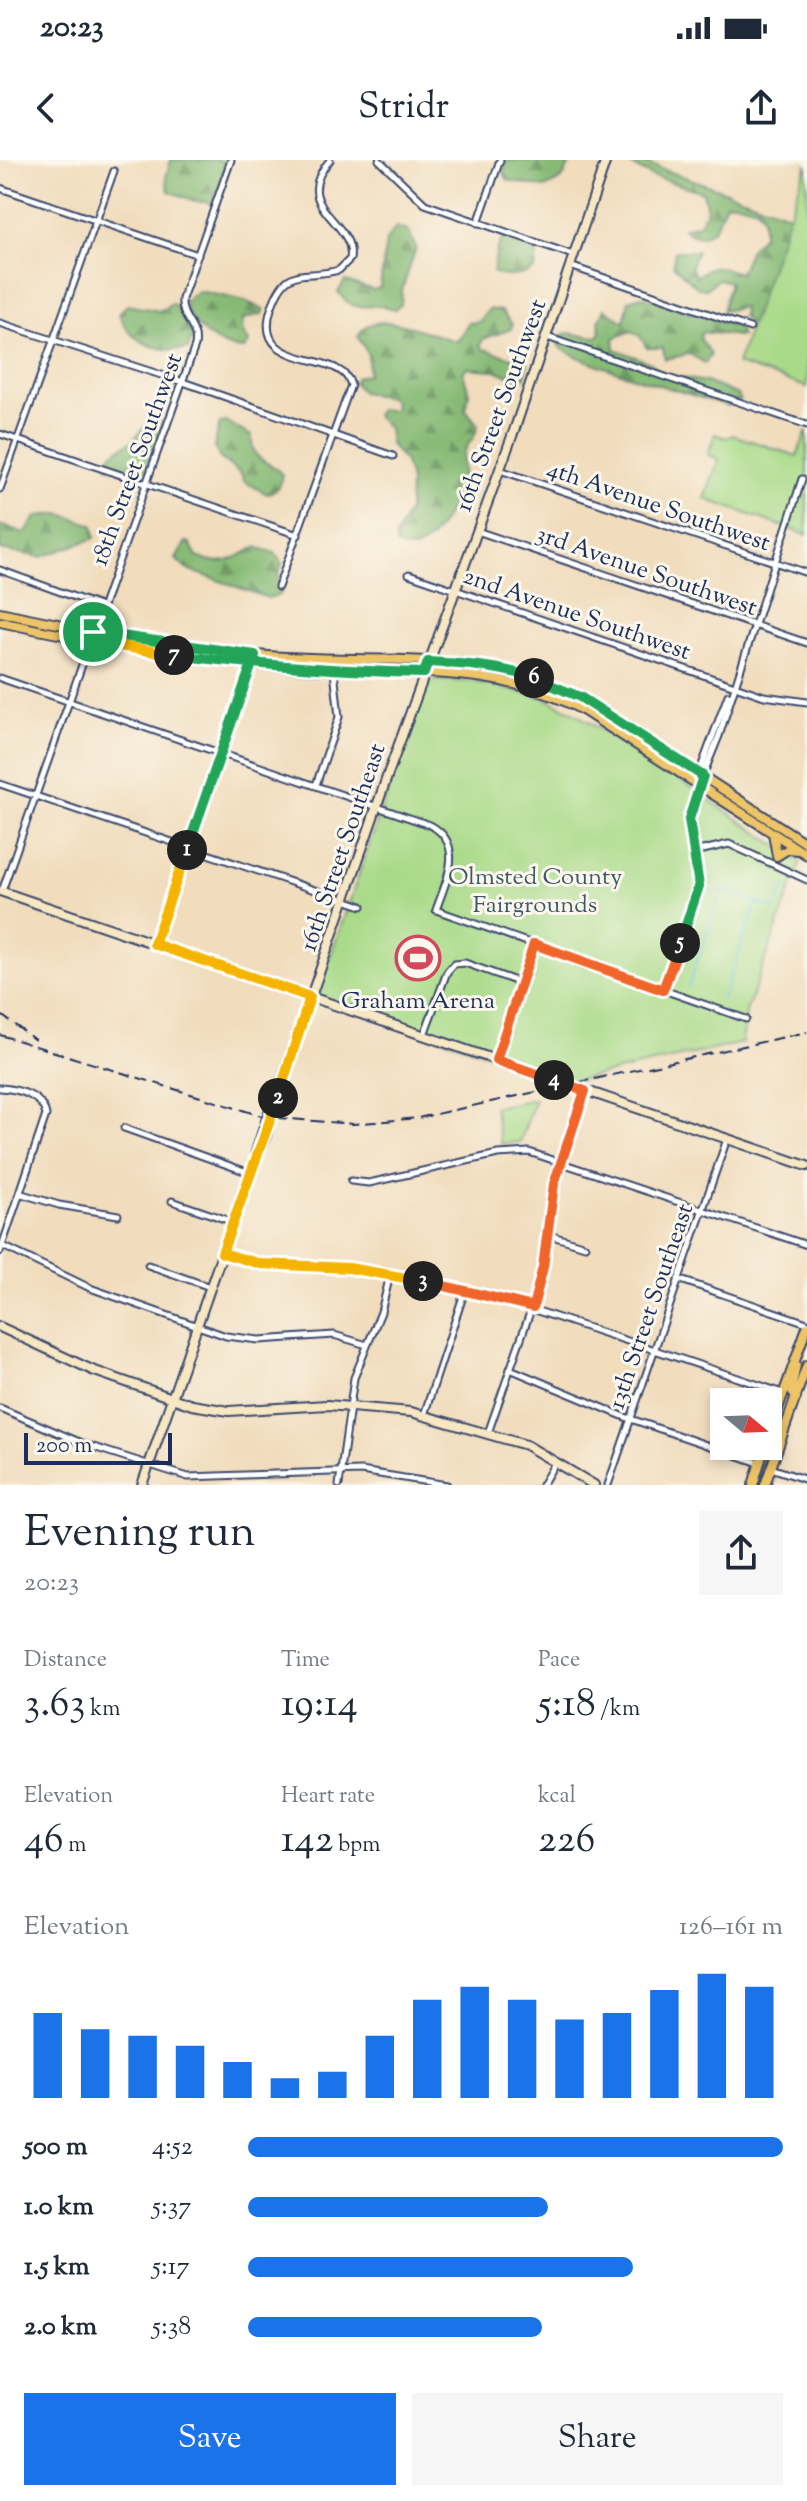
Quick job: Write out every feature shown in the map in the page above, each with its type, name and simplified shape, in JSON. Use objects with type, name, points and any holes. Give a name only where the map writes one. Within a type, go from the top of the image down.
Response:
[{"type":"main road","name":"16th Street Southwest","points":[[428,662],[499,470],[606,160]]},
{"type":"main road","points":[[0,612],[92,636]]},
{"type":"main road","points":[[0,622],[334,670],[482,675],[549,693],[790,832],[805,850]]},
{"type":"main road","points":[[254,660],[428,662],[484,666],[546,682],[590,703],[700,778],[772,832],[805,850]]},
{"type":"main road","name":"16th Street Southeast","points":[[142,1485],[428,662]]},
{"type":"main road","points":[[790,832],[807,830]]},
{"type":"main road","points":[[772,832],[774,860]]},
{"type":"main road","points":[[774,860],[788,849],[805,850]]},
{"type":"main road","points":[[1,892],[807,1166]]},
{"type":"main road","points":[[782,1396],[807,1325]]},
{"type":"main road","points":[[0,1327],[60,1356],[172,1399],[219,1410],[349,1406],[424,1415],[526,1445],[594,1485]]},
{"type":"main road","points":[[796,1355],[791,1390],[800,1399]]},
{"type":"main road","points":[[765,1485],[800,1399],[807,1365]]},
{"type":"main road","points":[[783,1393],[788,1402],[783,1436]]},
{"type":"main road","points":[[753,1485],[760,1460]]},
{"type":"street","name":"18th Street Southwest","points":[[1,892],[183,382],[197,335],[181,304],[231,160]]},
{"type":"street","points":[[278,587],[349,394],[350,380],[341,371],[281,349],[273,342],[268,325],[276,295],[288,279],[302,272],[339,270],[350,259],[348,241],[318,200],[319,177],[330,160]]},
{"type":"street","points":[[379,160],[420,201],[574,255]]},
{"type":"street","points":[[478,223],[500,160]]},
{"type":"street","points":[[0,489],[114,171]]},
{"type":"street","points":[[0,188],[198,255]]},
{"type":"street","points":[[570,266],[750,328]]},
{"type":"street","points":[[0,323],[183,382],[391,457]]},
{"type":"street","points":[[546,337],[807,425]]},
{"type":"street","points":[[0,434],[298,535]]},
{"type":"street","name":"4th Avenue Southwest","points":[[499,470],[807,573]]},
{"type":"street","points":[[663,990],[696,897],[699,877],[689,819],[700,778],[802,479]]},
{"type":"street","name":"3rd Avenue Southwest","points":[[476,531],[807,643]]},
{"type":"street","points":[[0,570],[102,607]]},
{"type":"street","name":"2nd Avenue Southwest","points":[[409,574],[732,688],[776,699],[807,702]]},
{"type":"street","points":[[154,944],[254,660]]},
{"type":"street","points":[[316,785],[339,717],[334,670]]},
{"type":"street","points":[[0,678],[430,825],[445,836],[452,863],[436,910],[746,1019]]},
{"type":"street","points":[[0,784],[362,906]]},
{"type":"street","points":[[694,852],[729,844],[774,860],[807,880]]},
{"type":"street","points":[[496,1060],[534,944]]},
{"type":"street","points":[[424,1035],[447,972],[454,964],[465,963],[521,983]]},
{"type":"street","points":[[0,1088],[37,1099],[46,1115],[1,1249],[90,1288],[196,1327],[240,1339],[330,1334],[367,1345]]},
{"type":"street","points":[[488,1433],[533,1307],[543,1267],[551,1197],[585,1091]]},
{"type":"street","points":[[124,1128],[250,1173]]},
{"type":"street","name":"13th Street Southeast","points":[[608,1485],[727,1139]]},
{"type":"street","points":[[351,1181],[369,1183],[505,1153],[535,1153],[807,1245]]},
{"type":"street","points":[[21,1194],[59,1205],[118,1215]]},
{"type":"street","points":[[172,1201],[233,1222]]},
{"type":"street","points":[[546,1234],[585,1246]]},
{"type":"street","points":[[222,1253],[261,1264],[332,1267],[465,1290],[533,1307],[783,1393]]},
{"type":"street","points":[[148,1265],[210,1287]]},
{"type":"street","points":[[339,1485],[354,1378],[381,1312],[390,1275]]},
{"type":"street","points":[[678,1279],[807,1325]]},
{"type":"street","points":[[424,1415],[465,1290]]},
{"type":"street","points":[[510,1369],[630,1419],[759,1463]]},
{"type":"street","points":[[0,1408],[84,1444],[180,1476],[208,1479],[341,1471],[391,1474],[447,1485]]},
{"type":"street","points":[[542,1485],[556,1462]]},
{"type":"street","points":[[771,1468],[807,1480]]},
{"type":"green space","points":[[171,160],[225,160],[212,203],[195,201],[169,191],[166,177]]},
{"type":"green space","points":[[505,160],[572,160],[562,179],[545,188],[508,180],[504,173]]},
{"type":"green space","points":[[621,160],[637,160],[794,216],[754,329],[742,316],[743,307],[722,311],[730,282],[718,279],[706,289],[698,288],[673,265],[675,251],[697,251],[691,266],[696,277],[714,267],[740,273],[750,249],[763,235],[763,217],[757,208],[735,202],[726,203],[714,229],[703,236],[690,235],[683,228],[699,224],[707,209],[703,192],[652,176]]},
{"type":"green space","points":[[807,164],[807,387],[737,364]]},
{"type":"green space","points":[[396,227],[409,231],[416,248],[402,290],[401,304],[395,309],[353,306],[338,292],[345,281],[373,290],[380,288],[386,241]]},
{"type":"green space","points":[[505,235],[524,241],[537,251],[535,269],[514,276],[493,272],[497,249]]},
{"type":"green space","points":[[199,291],[245,301],[264,310],[262,314],[243,319],[242,331],[249,342],[246,348],[238,349],[219,343],[193,321],[185,304],[189,297]]},
{"type":"green space","points":[[641,296],[738,327],[741,336],[701,332],[700,338],[711,355],[705,363],[689,354],[665,359],[663,348],[647,348],[640,336],[631,331],[614,338],[615,349],[651,363],[665,375],[706,382],[738,395],[740,400],[728,406],[610,369],[567,352],[558,345],[559,337],[566,333],[597,337],[601,333],[599,321],[605,309],[624,322],[629,300]]},
{"type":"green space","points":[[172,304],[177,306],[193,336],[188,349],[166,349],[146,344],[130,332],[119,313],[127,305],[160,311]]},
{"type":"green space","points":[[489,309],[501,311],[512,324],[511,329],[483,339],[480,345],[483,349],[528,363],[525,377],[520,380],[494,370],[466,368],[463,373],[469,393],[465,409],[478,425],[464,452],[459,488],[447,515],[430,539],[409,549],[397,545],[395,537],[409,510],[410,481],[405,462],[390,444],[388,428],[375,415],[379,410],[393,410],[395,406],[391,398],[362,392],[354,383],[356,377],[368,374],[368,353],[358,337],[365,327],[389,323],[458,341],[468,323],[479,322]]},
{"type":"green space","points":[[155,416],[161,418],[161,425],[146,470],[134,474],[107,466],[111,454],[132,441]]},
{"type":"green space","points":[[226,422],[251,436],[256,455],[282,475],[273,491],[267,494],[244,481],[241,474],[220,458],[214,447],[220,423]]},
{"type":"green space","points":[[807,430],[807,535],[705,499],[719,459],[708,455],[715,434],[726,438],[733,435],[797,456]]},
{"type":"green space","points":[[61,514],[93,525],[95,538],[41,557],[0,550],[0,525],[25,533],[37,516]]},
{"type":"green space","points":[[186,542],[190,543],[197,557],[221,562],[256,547],[275,553],[282,564],[278,576],[283,589],[280,595],[268,598],[186,569],[176,559]]},
{"type":"green space","name":"Olmsted County Fairgrounds","points":[[427,680],[475,682],[545,698],[575,713],[686,784],[801,862],[746,1012],[742,1043],[569,1082],[317,995]]},
{"type":"green space","points":[[535,1099],[520,1142],[501,1144],[494,1107]]},
{"type":"waterway","points":[[710,893],[725,891],[773,908],[778,905],[786,884]]},
{"type":"waterway","points":[[688,987],[717,903],[725,891]]},
{"type":"waterway","points":[[722,999],[757,902]]},
{"type":"railway","points":[[0,1014],[35,1040]]},
{"type":"railway","points":[[0,1035],[265,1117],[353,1124],[418,1118],[807,1032]]},
{"type":"place","name":"Graham Arena","points":[[418,958]]},
{"type":"route","points":[[93,632],[90,641],[164,654],[252,664],[317,670],[424,673],[428,662],[517,672],[580,697],[703,776],[693,798],[689,819],[699,886],[663,990],[534,944],[496,1060],[585,1091],[554,1184],[543,1267],[533,1307],[377,1272],[274,1266],[222,1253],[276,1107],[310,997],[154,944],[250,671],[252,664],[255,655],[166,645],[93,632]]}]
